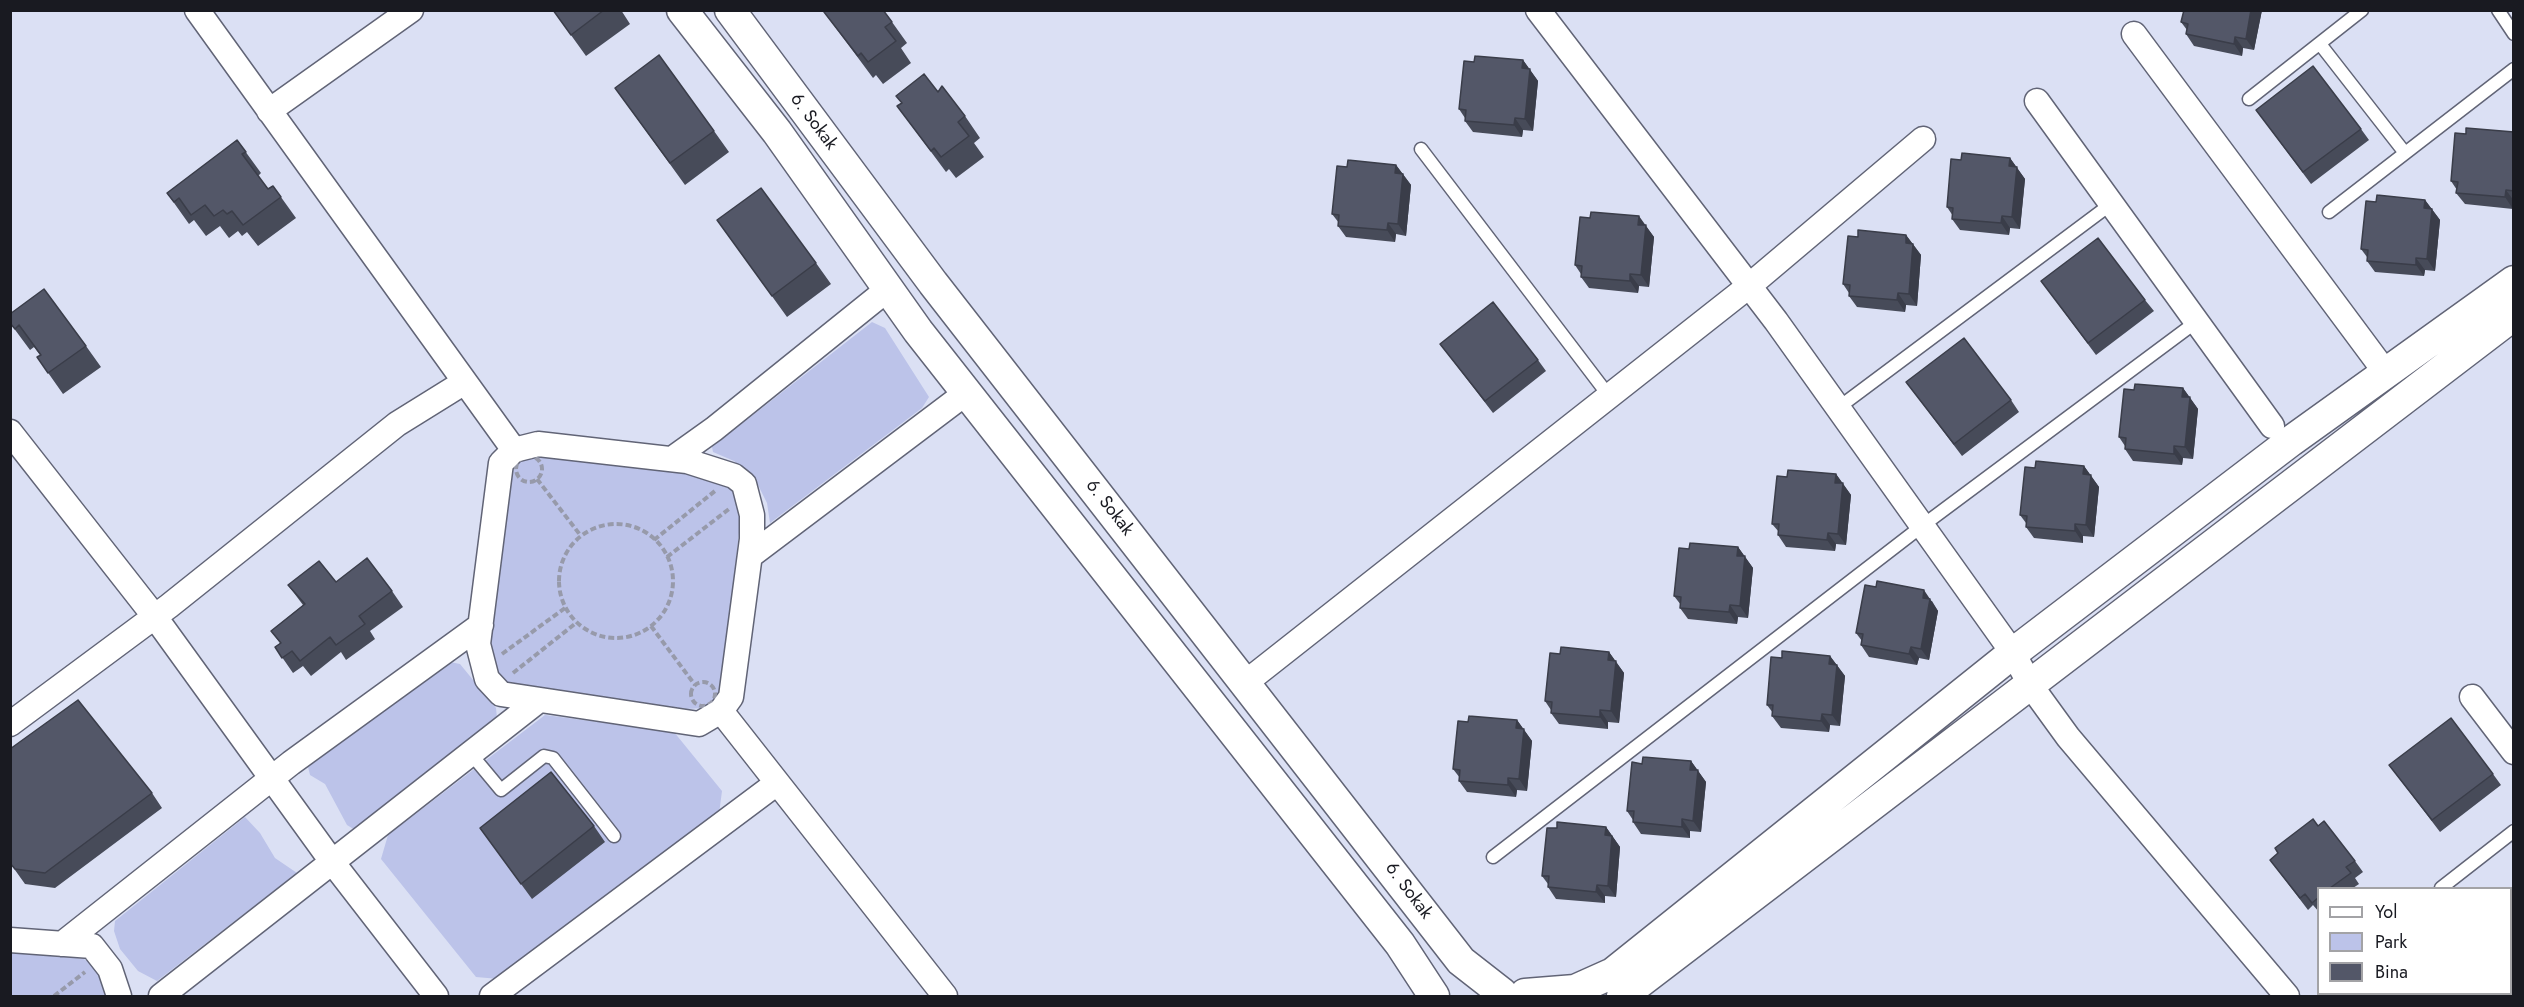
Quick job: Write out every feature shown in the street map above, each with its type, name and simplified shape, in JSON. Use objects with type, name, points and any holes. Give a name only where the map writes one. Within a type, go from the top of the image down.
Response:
[{"type":"street","points":[[197,10],[463,383],[514,450]]},
{"type":"street","points":[[269,111],[411,10]]},
{"type":"street","name":"6. Sokak","points":[[682,10],[777,132],[888,289],[966,393],[1400,944],[1434,996]]},
{"type":"street","name":"6. Sokak","points":[[730,10],[941,292],[1461,961],[1511,995]]},
{"type":"street","points":[[1538,10],[1749,286],[1838,408],[2013,653],[2031,686],[2068,737],[2287,996]]},
{"type":"street","points":[[2134,34],[2386,373]]},
{"type":"street","points":[[2037,101],[2196,322],[2281,433],[2314,469]]},
{"type":"street","points":[[1245,682],[1749,286],[1923,139]]},
{"type":"street","points":[[1511,995],[1575,990],[1613,973],[2013,653],[2281,433],[2386,373],[2514,281]]},
{"type":"street","points":[[672,459],[714,429],[888,289]]},
{"type":"street","points":[[1622,996],[2514,315]]},
{"type":"street","points":[[10,724],[155,617],[397,424],[463,383]]},
{"type":"street","points":[[750,556],[966,393]]},
{"type":"street","points":[[10,432],[155,617],[333,863],[436,996]]},
{"type":"street","points":[[538,444],[672,459],[711,467],[741,485],[752,539],[731,697],[721,711],[699,724],[501,694],[489,677],[478,644],[501,463],[514,450],[538,444]]},
{"type":"street","points":[[62,944],[271,778],[481,625]]},
{"type":"street","points":[[2472,697],[2514,752]]},
{"type":"street","points":[[161,996],[539,700]]},
{"type":"street","points":[[721,711],[945,996]]},
{"type":"street","points":[[492,996],[777,783]]},
{"type":"street","points":[[10,939],[92,946],[110,969],[119,996]]},
{"type":"lane","points":[[2249,99],[2362,10]]},
{"type":"lane","points":[[2498,10],[2514,34]]},
{"type":"lane","points":[[2320,44],[2405,153]]},
{"type":"lane","points":[[2329,212],[2514,69]]},
{"type":"lane","points":[[1421,149],[1609,396]]},
{"type":"lane","points":[[1838,408],[2111,204]]},
{"type":"lane","points":[[1493,857],[1922,526],[2196,322]]},
{"type":"lane","points":[[471,754],[501,790],[544,756],[553,758],[614,836]]},
{"type":"lane","points":[[2442,887],[2514,831]]},
{"type":"path","points":[[537,479],[581,536]]},
{"type":"path","points":[[654,540],[741,485]]},
{"type":"path","points":[[667,557],[741,485]]},
{"type":"path","points":[[610,524],[630,525],[648,533],[654,540],[667,557],[673,584],[659,619],[651,626],[627,638],[609,638],[591,633],[576,623],[565,608],[559,591],[559,573],[564,555],[581,536],[591,529],[610,524]]},
{"type":"path","points":[[489,677],[565,608]]},
{"type":"path","points":[[489,677],[576,623]]},
{"type":"path","points":[[651,626],[695,685]]},
{"type":"path","points":[[54,996],[102,958]]},
{"type":"green space","points":[[872,322],[885,328],[929,397],[922,408],[770,523],[767,503],[758,485],[734,461],[713,452],[712,447]]},
{"type":"green space","points":[[520,455],[555,457],[717,478],[734,486],[742,506],[722,684],[714,703],[706,708],[686,709],[506,682],[491,671],[488,652],[512,462]]},
{"type":"green space","points":[[450,662],[460,664],[496,708],[497,718],[355,830],[347,825],[325,784],[310,775],[308,767]]},
{"type":"green space","points":[[545,715],[674,732],[722,791],[719,814],[499,979],[476,977],[381,859],[388,835]]},
{"type":"green space","points":[[245,817],[260,833],[275,858],[297,873],[157,981],[138,971],[120,949],[114,931],[115,921]]},
{"type":"green space","points":[[11,950],[84,959],[98,969],[111,996],[11,996]]},
{"type":"building","points":[[553,10],[604,10],[571,35]]},
{"type":"building","points":[[826,10],[883,10],[892,22],[885,27],[896,41],[868,62],[861,53],[858,56],[824,12]]},
{"type":"building","points":[[2184,10],[2251,10],[2246,39],[2235,37],[2234,44],[2186,34],[2188,24],[2181,22]]},
{"type":"building","points":[[659,55],[714,131],[670,163],[615,88]]},
{"type":"building","points":[[1475,56],[1523,60],[1522,68],[1530,69],[1525,119],[1515,118],[1514,125],[1465,121],[1466,110],[1459,109],[1464,61],[1474,62]]},
{"type":"building","points":[[2313,66],[2361,129],[2303,172],[2256,110]]},
{"type":"building","points":[[924,74],[938,92],[942,86],[965,116],[958,122],[969,136],[941,157],[934,148],[931,151],[897,106],[902,103],[896,96]]},
{"type":"building","points":[[2466,128],[2514,132],[2514,191],[2506,190],[2505,197],[2456,193],[2458,182],[2451,181],[2455,133],[2466,134]]},
{"type":"building","points":[[237,140],[246,152],[242,154],[268,189],[273,186],[281,197],[243,225],[232,211],[227,214],[223,210],[214,216],[205,205],[191,215],[179,198],[174,202],[167,193]]},
{"type":"building","points":[[1962,153],[2010,158],[2009,166],[2017,167],[2012,217],[2002,216],[2001,223],[1952,219],[1953,208],[1947,207],[1951,159],[1961,160]]},
{"type":"building","points":[[1348,160],[1396,165],[1395,173],[1403,174],[1398,224],[1388,223],[1387,230],[1338,226],[1339,215],[1332,214],[1337,166],[1347,167]]},
{"type":"building","points":[[761,188],[816,263],[772,296],[717,220]]},
{"type":"building","points":[[2377,195],[2425,200],[2424,208],[2432,209],[2427,259],[2416,258],[2416,265],[2367,261],[2368,250],[2361,249],[2366,201],[2376,202]]},
{"type":"building","points":[[1591,212],[1639,216],[1638,225],[1646,225],[1641,275],[1630,274],[1630,281],[1581,277],[1582,266],[1575,265],[1580,217],[1590,218]]},
{"type":"building","points":[[1858,230],[1906,235],[1906,243],[1913,244],[1909,294],[1898,293],[1897,300],[1849,296],[1850,285],[1843,284],[1848,236],[1858,237]]},
{"type":"building","points":[[2098,238],[2145,300],[2088,343],[2041,281]]},
{"type":"building","points":[[44,289],[86,346],[48,373],[37,357],[41,355],[19,325],[15,329],[10,323],[10,314]]},
{"type":"building","points":[[1493,302],[1538,360],[1485,401],[1440,344]]},
{"type":"building","points":[[1964,338],[2011,400],[1954,444],[1906,382]]},
{"type":"building","points":[[2135,384],[2183,388],[2182,397],[2190,397],[2185,447],[2174,446],[2174,454],[2125,449],[2126,438],[2119,437],[2124,389],[2134,390]]},
{"type":"building","points":[[2036,461],[2084,466],[2083,474],[2091,475],[2086,525],[2075,524],[2075,531],[2026,527],[2027,516],[2020,515],[2025,467],[2035,468]]},
{"type":"building","points":[[1788,470],[1836,474],[1835,483],[1843,483],[1838,534],[1828,533],[1827,540],[1778,535],[1779,524],[1772,524],[1777,476],[1787,477]]},
{"type":"building","points":[[1690,543],[1738,547],[1737,556],[1745,556],[1740,606],[1730,605],[1729,612],[1680,608],[1681,597],[1674,596],[1679,548],[1689,549]]},
{"type":"building","points":[[367,558],[392,591],[359,616],[365,624],[336,645],[330,637],[300,661],[292,651],[282,658],[275,647],[281,643],[271,631],[305,604],[288,585],[319,561],[336,582]]},
{"type":"building","points":[[1877,581],[1924,590],[1923,598],[1930,599],[1921,649],[1911,647],[1909,654],[1861,645],[1863,634],[1856,633],[1865,585],[1876,587]]},
{"type":"building","points":[[1561,647],[1609,652],[1608,660],[1616,661],[1611,711],[1600,710],[1600,717],[1551,713],[1552,702],[1545,701],[1550,653],[1560,654]]},
{"type":"building","points":[[1782,651],[1830,656],[1829,664],[1837,665],[1832,715],[1822,714],[1821,721],[1772,716],[1773,705],[1767,705],[1771,657],[1782,658]]},
{"type":"building","points":[[78,700],[152,793],[45,873],[15,869],[10,863],[10,749]]},
{"type":"building","points":[[1469,716],[1517,720],[1516,728],[1524,729],[1519,779],[1508,778],[1508,785],[1459,781],[1460,770],[1453,769],[1458,721],[1468,722]]},
{"type":"building","points":[[2451,718],[2493,774],[2432,820],[2389,765]]},
{"type":"building","points":[[1643,757],[1691,761],[1690,770],[1698,770],[1693,821],[1682,819],[1682,827],[1633,822],[1634,811],[1627,811],[1632,762],[1642,764]]},
{"type":"building","points":[[551,772],[594,826],[521,884],[480,828]]},
{"type":"building","points":[[2313,819],[2318,826],[2324,821],[2355,861],[2346,867],[2351,873],[2331,887],[2317,887],[2317,899],[2312,903],[2305,894],[2300,898],[2270,860],[2278,853],[2275,848]]},
{"type":"building","points":[[1557,822],[1606,827],[1605,835],[1612,836],[1608,886],[1597,885],[1596,892],[1548,887],[1549,876],[1542,876],[1547,828],[1557,828]]}]
